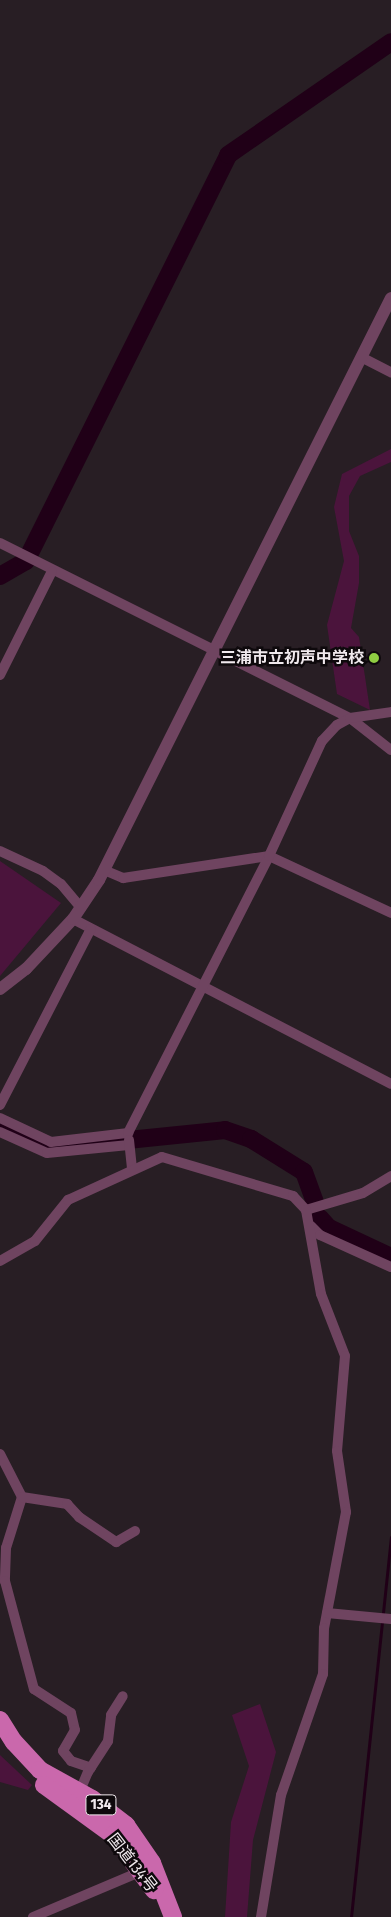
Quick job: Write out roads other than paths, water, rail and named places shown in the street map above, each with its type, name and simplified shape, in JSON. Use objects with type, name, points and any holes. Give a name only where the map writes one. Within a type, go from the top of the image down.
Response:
[{"type":"highway","name":"国道134号","points":[[0,1720],[14,1742],[40,1770],[86,1796],[126,1825],[141,1844],[173,1917]]},
{"type":"highway","name":"国道134号","points":[[0,1737],[10,1753],[45,1786],[95,1821],[126,1849],[142,1871],[168,1917]]},
{"type":"highway","points":[[126,1849],[115,1833],[82,1804],[86,1796],[137,1847],[144,1860],[142,1871],[152,1874],[159,1882]]},
{"type":"street","points":[[0,989],[26,968],[73,919],[104,870],[391,298]]},
{"type":"street","points":[[361,358],[391,372]]},
{"type":"street","points":[[0,544],[350,718],[391,750]]},
{"type":"street","points":[[0,675],[52,571]]},
{"type":"street","points":[[132,1169],[128,1139],[201,988],[269,856],[322,741],[337,725],[350,718],[391,712]]},
{"type":"street","points":[[0,850],[43,871],[61,884],[81,908]]},
{"type":"street","points":[[104,870],[123,878],[269,856],[391,914]]},
{"type":"street","points":[[73,919],[201,988],[391,1084]]},
{"type":"street","points":[[0,1105],[91,929]]},
{"type":"street","points":[[0,1118],[51,1142],[128,1139]]},
{"type":"street","points":[[0,1132],[48,1153],[128,1139]]},
{"type":"street","points":[[0,1261],[35,1241],[68,1200],[152,1160],[171,1157],[293,1196],[306,1210],[322,1294],[344,1356],[337,1451],[346,1512],[324,1628],[323,1674],[282,1795],[261,1917]]},
{"type":"street","points":[[306,1210],[369,1191],[391,1176]]},
{"type":"street","points":[[310,1226],[320,1234],[391,1267]]},
{"type":"street","points":[[0,1454],[22,1497],[6,1548],[6,1591],[34,1690],[63,1705],[75,1721],[76,1730],[64,1746],[65,1757],[90,1768]]},
{"type":"street","points":[[22,1497],[67,1504],[79,1517],[116,1542],[135,1531]]},
{"type":"street","points":[[327,1613],[386,1618]]},
{"type":"street","points":[[86,1796],[90,1768],[105,1747],[111,1715],[123,1696]]},
{"type":"street","points":[[33,1917],[142,1871]]},
{"type":"waterway","points":[[0,576],[26,561],[228,155],[391,42]]},
{"type":"waterway","points":[[0,1126],[49,1148],[225,1130],[251,1139],[304,1172],[315,1202]]},
{"type":"waterway","points":[[320,1218],[329,1228],[391,1257]]},
{"type":"waterway","points":[[351,1917],[391,1537]]},
{"type":"place","name":"三浦市立初声中学校","points":[[374,658]]}]
